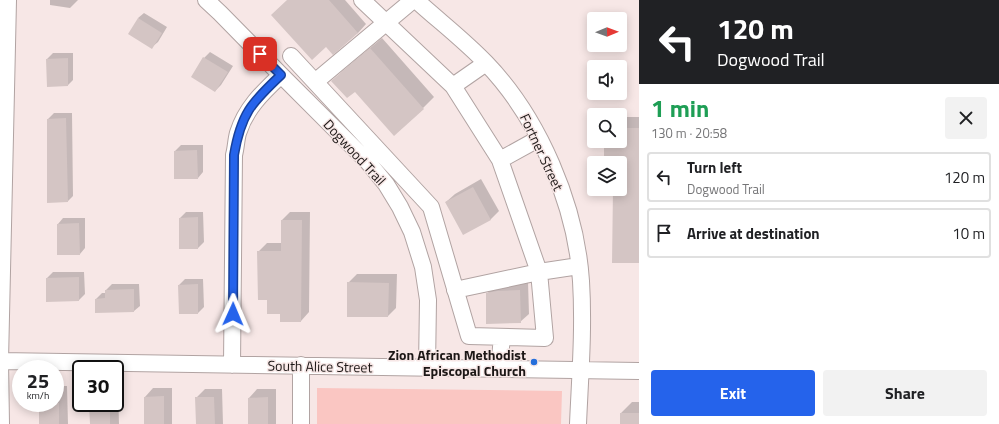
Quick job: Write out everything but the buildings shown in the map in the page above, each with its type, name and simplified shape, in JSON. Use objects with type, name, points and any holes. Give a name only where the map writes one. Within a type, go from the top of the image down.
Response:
[{"type":"street","points":[[1,424],[0,362],[8,0]]},
{"type":"street","name":"Dogwood Trail","points":[[206,0],[368,162],[386,184],[412,232],[423,267],[428,300],[427,367]]},
{"type":"street","points":[[291,56],[431,207],[469,336],[545,338],[539,272],[500,160],[453,86],[362,0]]},
{"type":"street","points":[[315,82],[415,0]]},
{"type":"street","name":"Fortner Street","points":[[415,0],[486,63],[504,84],[520,106],[554,172],[570,218],[579,266],[582,320],[578,424]]},
{"type":"street","points":[[453,86],[486,63]]},
{"type":"street","points":[[232,365],[234,155],[238,134],[246,114],[258,96],[281,75]]},
{"type":"street","points":[[500,160],[538,139]]},
{"type":"street","points":[[455,290],[539,272],[579,266]]},
{"type":"street","points":[[499,368],[502,337]]},
{"type":"street","name":"South Alice Street","points":[[0,362],[301,365],[639,371]]},
{"type":"street","points":[[301,365],[301,424]]},
{"type":"shaded area","points":[[317,388],[562,391],[561,424],[317,424]]},
{"type":"place","name":"Zion African Methodist Episcopal Church","points":[[534,362]]},
{"type":"route","points":[[233,314],[234,155],[238,134],[246,114],[258,96],[281,75],[260,54]]}]
